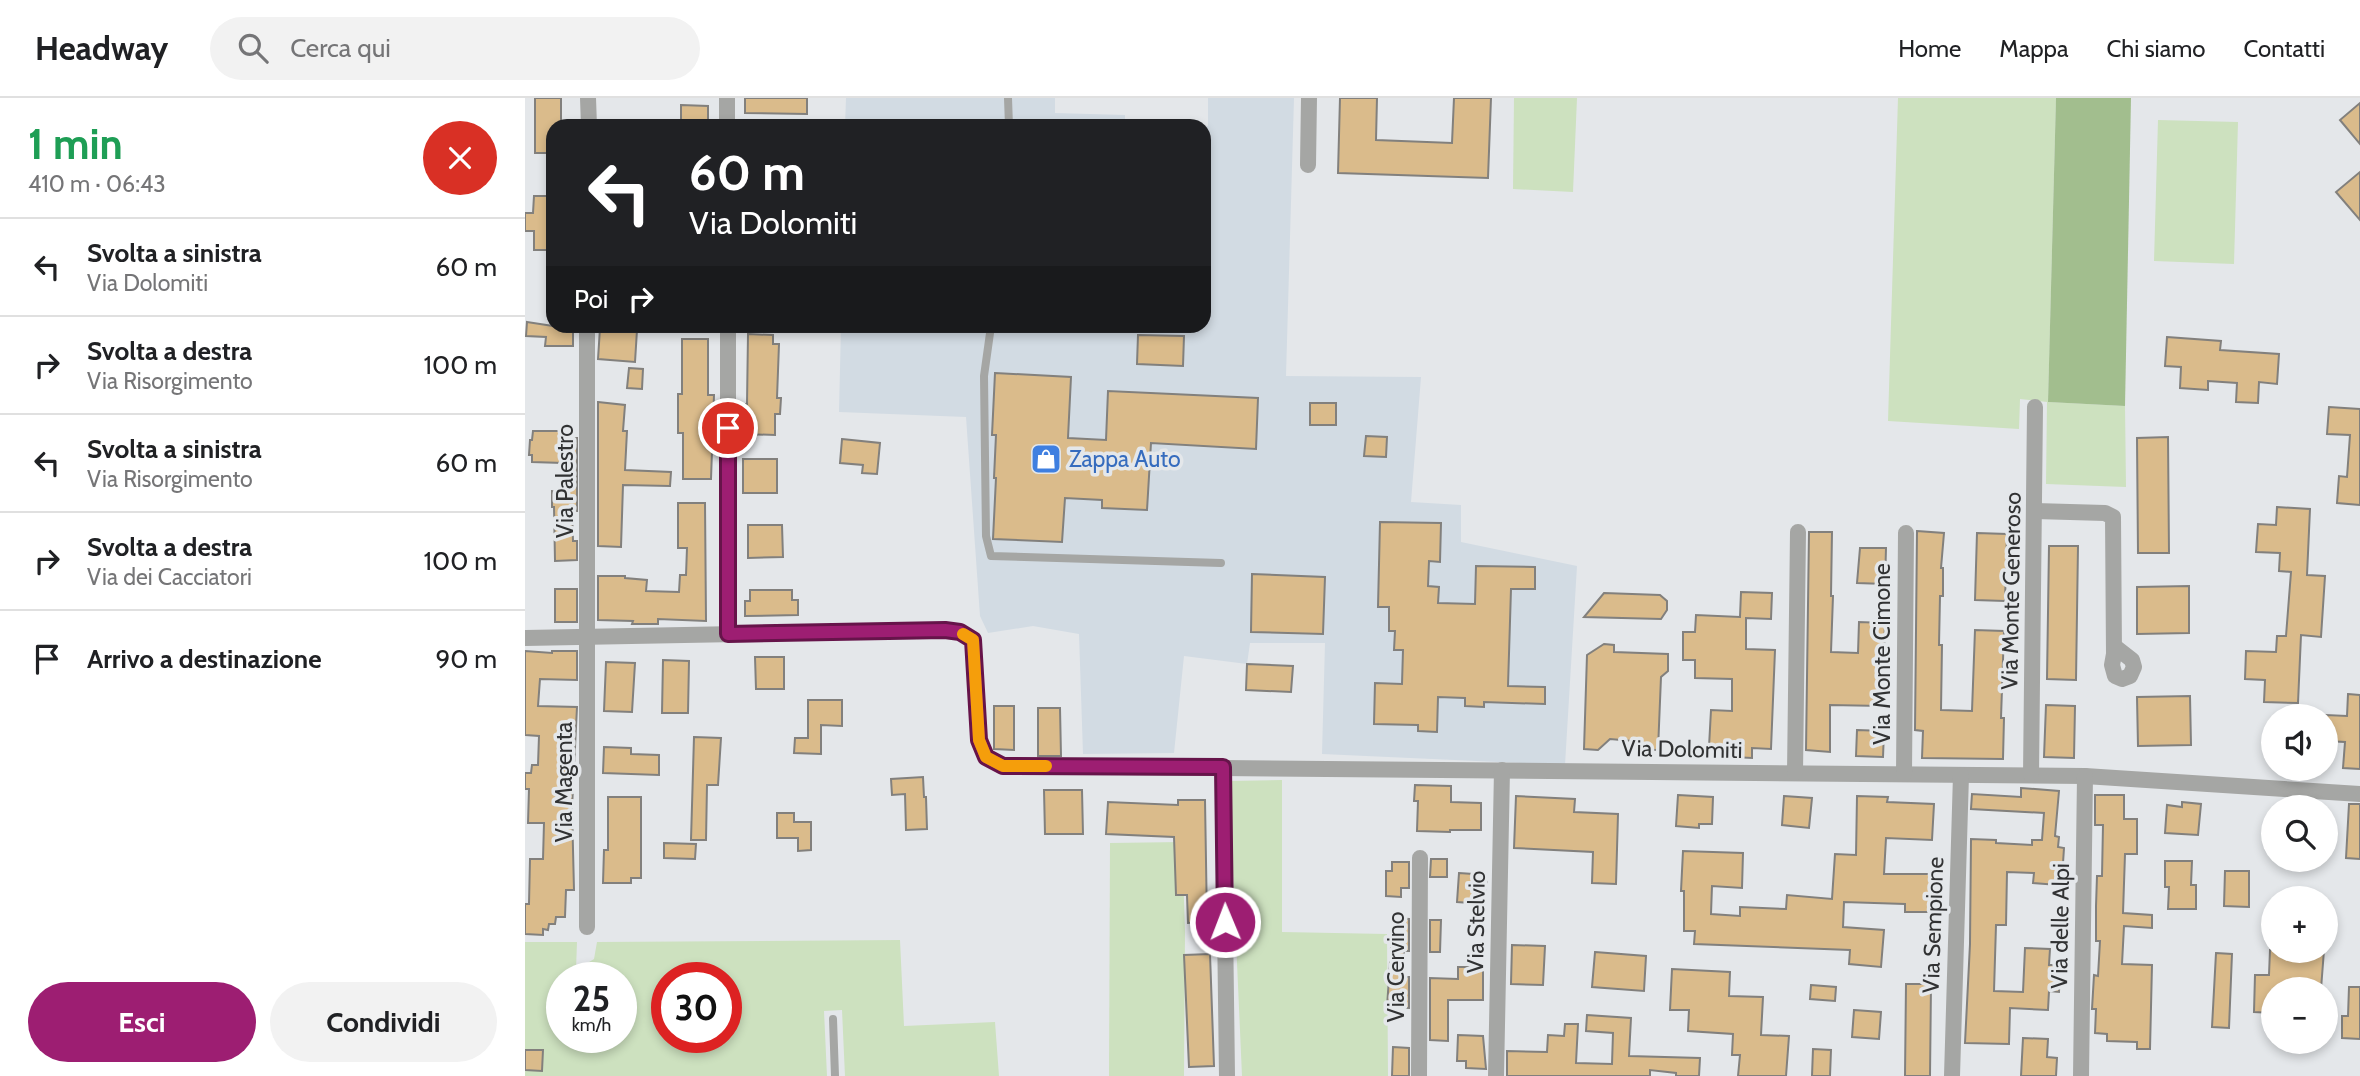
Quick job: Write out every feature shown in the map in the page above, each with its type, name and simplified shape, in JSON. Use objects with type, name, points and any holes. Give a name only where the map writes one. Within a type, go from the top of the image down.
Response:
[{"type":"street","points":[[588,98],[589,119]]},
{"type":"street","points":[[727,98],[727,119]]},
{"type":"street","points":[[1308,166],[1309,98]]},
{"type":"street","name":"Via Palestro","points":[[587,333],[587,637]]},
{"type":"street","points":[[525,638],[728,634],[728,333]]},
{"type":"street","name":"Via Monte Generoso","points":[[2031,775],[2035,407]]},
{"type":"street","points":[[2035,510],[2105,513],[2113,517],[2114,646]]},
{"type":"street","points":[[1795,773],[1798,532]]},
{"type":"street","name":"Via Monte Cimone","points":[[1904,774],[1906,533]]},
{"type":"street","name":"Via Dolomiti","points":[[728,634],[945,630],[960,632],[973,640],[979,740],[986,757],[1003,766],[2085,776],[2360,794]]},
{"type":"street","name":"Via Magenta","points":[[587,637],[587,927]]},
{"type":"street","points":[[1223,767],[1227,1076]]},
{"type":"street","name":"Via Stelvio","points":[[1496,1076],[1502,769]]},
{"type":"street","name":"Via Sempione","points":[[1952,1076],[1961,775]]},
{"type":"street","name":"Via delle Alpi","points":[[2081,1076],[2085,776]]},
{"type":"street","name":"Via Cervino","points":[[1419,1076],[1420,859]]},
{"type":"lane","points":[[1008,98],[1009,119]]},
{"type":"lane","points":[[990,333],[984,376],[986,536],[991,556],[1221,563]]},
{"type":"lane","points":[[833,1019],[835,1076]]},
{"type":"shaded area","points":[[846,98],[1055,98],[1055,113],[1125,115],[1125,119],[845,119]]},
{"type":"shaded area","points":[[1208,98],[1294,98],[1286,376],[1421,377],[1411,502],[1461,505],[1461,542],[1577,566],[1565,765],[1322,754],[1325,643],[1250,643],[1247,664],[1184,656],[1174,753],[1083,754],[1079,634],[1033,626],[988,633],[980,616],[966,417],[839,412],[841,333],[1211,333],[1211,119],[1208,119]]},
{"type":"green space","points":[[1514,98],[1577,98],[1573,192],[1513,189]]},
{"type":"green space","points":[[1898,98],[2056,98],[2048,402],[2125,406],[2126,487],[2046,484],[2047,402],[2020,399],[2019,429],[1888,421]]},
{"type":"green space","points":[[2056,98],[2131,98],[2125,406],[2048,402]]},
{"type":"green space","points":[[2158,120],[2238,122],[2234,264],[2154,261]]},
{"type":"green space","points":[[1282,780],[1282,932],[1387,934],[1388,1076],[1242,1076],[1229,781]]},
{"type":"green space","points":[[1182,842],[1185,931],[1184,1076],[1109,1076],[1110,843]]},
{"type":"green space","points":[[900,940],[904,1026],[995,1022],[999,1076],[845,1076],[842,1010],[824,1011],[827,1076],[525,1076],[525,942],[577,942],[576,962],[546,962],[546,1053],[637,1053],[637,962],[589,962],[594,959],[597,942]]},
{"type":"building","points":[[535,98],[561,98],[561,119],[546,119],[546,153],[535,153]]},
{"type":"building","points":[[745,98],[807,98],[807,114],[745,113]]},
{"type":"building","points":[[1340,98],[1377,98],[1376,140],[1452,143],[1454,98],[1491,98],[1488,178],[1338,173]]},
{"type":"building","points":[[2360,103],[2360,144],[2340,120]]},
{"type":"building","points":[[681,105],[708,106],[708,119],[681,119]]},
{"type":"building","points":[[2360,172],[2360,220],[2336,192]]},
{"type":"building","points":[[534,196],[546,196],[546,250],[534,250],[534,231],[525,231],[525,213],[533,213]]},
{"type":"building","points":[[527,322],[546,325],[546,333],[573,333],[573,346],[545,346],[546,337],[526,336]]},
{"type":"building","points":[[600,333],[637,333],[635,362],[598,359]]},
{"type":"building","points":[[748,334],[773,335],[773,344],[779,344],[777,398],[781,398],[780,414],[775,414],[775,435],[743,434],[743,404],[747,404]]},
{"type":"building","points":[[1138,335],[1184,336],[1183,366],[1137,364]]},
{"type":"building","points":[[2167,337],[2221,341],[2220,350],[2279,354],[2277,384],[2259,382],[2258,403],[2236,402],[2237,383],[2208,381],[2208,390],[2180,388],[2181,367],[2165,366]]},
{"type":"building","points":[[682,339],[708,339],[708,395],[714,395],[711,479],[683,479],[683,433],[678,433],[678,394],[682,394]]},
{"type":"building","points":[[629,368],[643,369],[642,389],[627,388]]},
{"type":"building","points":[[995,373],[1071,377],[1068,438],[1106,440],[1108,391],[1258,398],[1256,449],[1151,443],[1147,510],[1102,508],[1102,500],[1065,498],[1062,542],[993,539],[996,478],[996,435],[992,435]]},
{"type":"building","points":[[598,402],[625,405],[625,470],[671,472],[670,486],[623,485],[621,547],[598,546]]},
{"type":"building","points":[[1310,403],[1336,403],[1336,425],[1310,425]]},
{"type":"building","points":[[2329,407],[2360,409],[2360,505],[2337,503],[2339,476],[2347,477],[2350,435],[2327,434]]},
{"type":"building","points":[[533,431],[571,431],[571,438],[577,438],[577,511],[572,511],[577,560],[555,561],[552,491],[562,492],[563,463],[532,462],[532,455],[529,455]]},
{"type":"building","points":[[1366,436],[1387,437],[1386,457],[1364,456]]},
{"type":"building","points":[[2168,437],[2169,553],[2138,553],[2137,438]]},
{"type":"building","points":[[842,439],[880,443],[877,474],[862,473],[863,465],[840,463]]},
{"type":"building","points":[[743,459],[777,459],[777,493],[743,493]]},
{"type":"building","points":[[678,503],[705,503],[706,621],[658,619],[658,624],[632,624],[633,621],[598,620],[598,576],[625,576],[647,580],[646,591],[679,592],[680,575],[686,575],[687,548],[678,548]]},
{"type":"building","points":[[2277,507],[2310,509],[2307,575],[2325,576],[2321,637],[2301,635],[2298,703],[2264,702],[2265,680],[2245,679],[2246,651],[2276,652],[2277,636],[2286,636],[2291,572],[2279,571],[2280,553],[2256,552],[2258,524],[2276,525]]},
{"type":"building","points":[[1380,522],[1441,523],[1440,562],[1429,561],[1428,586],[1439,587],[1438,603],[1475,604],[1476,566],[1535,567],[1535,589],[1511,589],[1508,686],[1545,687],[1545,704],[1484,702],[1484,707],[1465,706],[1465,698],[1438,697],[1437,732],[1418,731],[1418,725],[1374,724],[1375,683],[1402,684],[1403,650],[1394,650],[1395,631],[1389,631],[1389,607],[1378,607]]},
{"type":"building","points":[[748,525],[782,525],[783,557],[748,558]]},
{"type":"building","points":[[1917,531],[1944,533],[1939,645],[1942,645],[1941,710],[1972,711],[1975,630],[2004,631],[2001,718],[2004,718],[2003,759],[1922,758],[1923,731],[1915,730]]},
{"type":"building","points":[[1809,532],[1832,532],[1831,652],[1858,653],[1859,622],[1885,623],[1882,706],[1830,705],[1830,752],[1806,750]]},
{"type":"building","points":[[1977,533],[2007,534],[2005,601],[1975,600]]},
{"type":"building","points":[[2049,546],[2078,546],[2076,680],[2047,679]]},
{"type":"building","points":[[1860,548],[1886,548],[1885,584],[1857,583]]},
{"type":"building","points":[[1252,574],[1325,577],[1323,634],[1251,632]]},
{"type":"building","points":[[2189,586],[2189,633],[2137,634],[2137,587]]},
{"type":"building","points":[[555,589],[577,589],[577,622],[555,622]]},
{"type":"building","points":[[750,590],[792,590],[792,600],[798,600],[798,615],[745,616],[745,601],[750,601]]},
{"type":"building","points":[[1741,592],[1772,593],[1771,619],[1746,618],[1746,649],[1775,650],[1771,749],[1752,748],[1752,758],[1714,756],[1714,747],[1709,747],[1711,710],[1732,711],[1732,679],[1695,678],[1695,660],[1683,660],[1683,632],[1695,632],[1696,615],[1740,617]]},
{"type":"building","points":[[1604,593],[1660,595],[1667,601],[1667,610],[1661,619],[1584,617]]},
{"type":"building","points":[[1604,644],[1614,645],[1614,652],[1668,654],[1668,671],[1661,677],[1658,750],[1632,749],[1632,741],[1610,739],[1598,750],[1584,749],[1587,655]]},
{"type":"building","points":[[525,651],[577,651],[577,680],[540,679],[538,706],[577,707],[572,808],[574,890],[566,890],[565,917],[556,917],[555,924],[549,924],[548,930],[543,929],[543,935],[525,934],[530,859],[543,859],[544,823],[528,823],[529,789],[525,789],[525,773],[531,773],[532,765],[538,765],[539,736],[525,735]]},
{"type":"building","points":[[755,657],[784,657],[784,689],[756,689]]},
{"type":"building","points":[[663,660],[689,661],[688,713],[662,713]]},
{"type":"building","points":[[606,662],[635,663],[632,712],[604,711]]},
{"type":"building","points":[[1247,664],[1293,666],[1291,692],[1246,690]]},
{"type":"building","points":[[2348,694],[2360,695],[2360,769],[2343,768],[2345,742],[2338,742],[2338,716],[2347,716]]},
{"type":"building","points":[[2190,696],[2191,745],[2138,746],[2137,697]]},
{"type":"building","points":[[808,700],[842,700],[842,726],[821,725],[821,754],[794,753],[795,738],[808,738]]},
{"type":"building","points":[[2046,705],[2075,706],[2074,758],[2044,757]]},
{"type":"building","points":[[994,706],[1014,706],[1014,750],[994,749]]},
{"type":"building","points":[[1038,708],[1060,708],[1061,756],[1038,756]]},
{"type":"building","points":[[1857,730],[1884,731],[1883,757],[1856,756]]},
{"type":"building","points":[[694,737],[721,738],[718,785],[707,785],[706,840],[691,840]]},
{"type":"building","points":[[604,747],[631,748],[631,754],[659,755],[659,775],[603,773]]},
{"type":"building","points":[[923,777],[927,829],[906,830],[905,794],[892,795],[891,779]]},
{"type":"building","points":[[1415,785],[1451,786],[1451,802],[1481,803],[1481,830],[1417,831],[1418,801],[1414,801]]},
{"type":"building","points":[[2021,788],[2059,791],[2055,836],[2059,837],[2058,847],[2064,848],[2063,863],[2060,863],[2058,885],[2033,883],[2034,873],[2007,872],[2006,925],[1996,925],[1994,991],[2023,992],[2025,948],[2050,949],[2049,965],[2060,965],[2059,992],[2049,991],[2048,1010],[2010,1008],[2009,1044],[1965,1043],[1971,839],[2032,845],[2032,840],[2042,840],[2044,813],[1971,809],[1972,794],[2021,797]]},
{"type":"building","points":[[1044,790],[1082,790],[1083,834],[1045,834]]},
{"type":"building","points":[[1678,795],[1713,797],[1712,824],[1699,824],[1699,828],[1676,826]]},
{"type":"building","points":[[2095,795],[2124,795],[2124,819],[2137,819],[2137,854],[2125,854],[2123,913],[2152,915],[2152,928],[2124,926],[2122,964],[2152,965],[2150,1049],[2137,1049],[2137,1042],[2107,1041],[2107,1034],[2095,1033],[2096,1009],[2092,1009],[2094,975],[2098,976],[2100,941],[2096,941],[2097,876],[2102,876],[2103,825],[2095,825]]},
{"type":"building","points":[[1516,796],[1575,799],[1574,812],[1618,814],[1616,884],[1592,883],[1593,852],[1514,848]]},
{"type":"building","points":[[1784,796],[1812,798],[1809,828],[1782,825]]},
{"type":"building","points":[[1857,796],[1888,797],[1887,802],[1934,804],[1932,840],[1886,838],[1884,874],[1932,874],[1932,912],[1905,912],[1905,904],[1844,902],[1843,927],[1884,930],[1881,967],[1849,964],[1850,950],[1694,944],[1695,931],[1684,931],[1684,891],[1681,891],[1683,851],[1743,853],[1742,888],[1712,886],[1711,914],[1740,916],[1740,907],[1786,909],[1787,895],[1832,899],[1835,854],[1856,855]]},
{"type":"building","points":[[608,797],[641,797],[641,878],[631,878],[631,883],[603,883],[604,850],[608,850]]},
{"type":"building","points":[[1178,800],[1205,800],[1207,922],[1188,923],[1187,895],[1176,895],[1174,837],[1106,834],[1108,802],[1178,805]]},
{"type":"building","points":[[2182,802],[2201,804],[2198,835],[2165,833],[2167,805],[2182,807]]},
{"type":"building","points":[[2349,804],[2360,804],[2360,859],[2346,858]]},
{"type":"building","points":[[777,813],[794,813],[794,822],[811,822],[811,850],[798,851],[798,838],[777,838]]},
{"type":"building","points":[[664,843],[696,844],[695,859],[664,858]]},
{"type":"building","points":[[1431,859],[1447,859],[1447,877],[1430,877]]},
{"type":"building","points":[[2165,861],[2192,861],[2191,885],[2196,885],[2196,909],[2168,909],[2169,887],[2165,887]]},
{"type":"building","points":[[1392,862],[1409,862],[1409,888],[1401,888],[1401,897],[1386,896],[1386,871],[1392,871]]},
{"type":"building","points":[[2225,871],[2249,871],[2249,907],[2224,906]]},
{"type":"building","points":[[1459,873],[1487,875],[1485,904],[1457,902]]},
{"type":"building","points":[[1393,918],[1409,919],[1409,951],[1404,951],[1403,977],[1409,977],[1409,1008],[1387,1007]]},
{"type":"building","points":[[1430,920],[1441,920],[1440,952],[1430,952]]},
{"type":"building","points":[[1512,945],[1545,946],[1543,985],[1511,984]]},
{"type":"building","points":[[1595,952],[1646,956],[1644,991],[1592,987]]},
{"type":"building","points":[[2216,953],[2232,954],[2229,1028],[2212,1027]]},
{"type":"building","points":[[1210,954],[1214,1066],[1189,1067],[1184,955]]},
{"type":"building","points":[[2269,963],[2323,963],[2322,977],[2261,977],[2261,1012],[2254,1012],[2255,975],[2269,975]]},
{"type":"building","points":[[1458,967],[1483,967],[1483,1000],[1448,1000],[1448,1041],[1430,1040],[1430,978],[1458,979]]},
{"type":"building","points":[[1672,969],[1730,972],[1729,996],[1763,997],[1761,1035],[1789,1036],[1786,1076],[1738,1076],[1740,1055],[1732,1055],[1733,1034],[1688,1031],[1689,1010],[1670,1010]]},
{"type":"building","points":[[1906,984],[1931,984],[1930,1076],[1905,1076]]},
{"type":"building","points":[[1811,985],[1836,987],[1835,1001],[1810,999]]},
{"type":"building","points":[[2349,987],[2360,987],[2360,1039],[2342,1038],[2342,1016],[2348,1016]]},
{"type":"building","points":[[1854,1010],[1881,1012],[1879,1039],[1852,1037]]},
{"type":"building","points":[[1587,1015],[1631,1018],[1629,1056],[1700,1058],[1699,1076],[1676,1076],[1676,1073],[1650,1070],[1650,1076],[1507,1076],[1507,1051],[1547,1052],[1548,1035],[1564,1036],[1565,1024],[1578,1024],[1576,1063],[1612,1064],[1613,1033],[1586,1031]]},
{"type":"building","points":[[1458,1035],[1483,1036],[1486,1069],[1466,1068],[1466,1061],[1457,1061]]},
{"type":"building","points":[[2023,1038],[2048,1039],[2047,1057],[2057,1058],[2056,1076],[2021,1076]]},
{"type":"building","points":[[1393,1047],[1409,1048],[1409,1076],[1392,1076]]},
{"type":"building","points":[[1813,1049],[1831,1050],[1830,1076],[1812,1076]]},
{"type":"building","points":[[525,1050],[543,1050],[542,1071],[525,1070]]},
{"type":"slow traffic","points":[[963,634],[973,640],[979,740],[986,757],[1003,766],[1046,766]]},
{"type":"place","name":"Zappa Auto","points":[[1046,459]]},
{"type":"route","points":[[728,428],[728,634],[945,630],[960,632],[973,640],[979,740],[986,757],[1003,766],[1223,767],[1225,922]]}]
